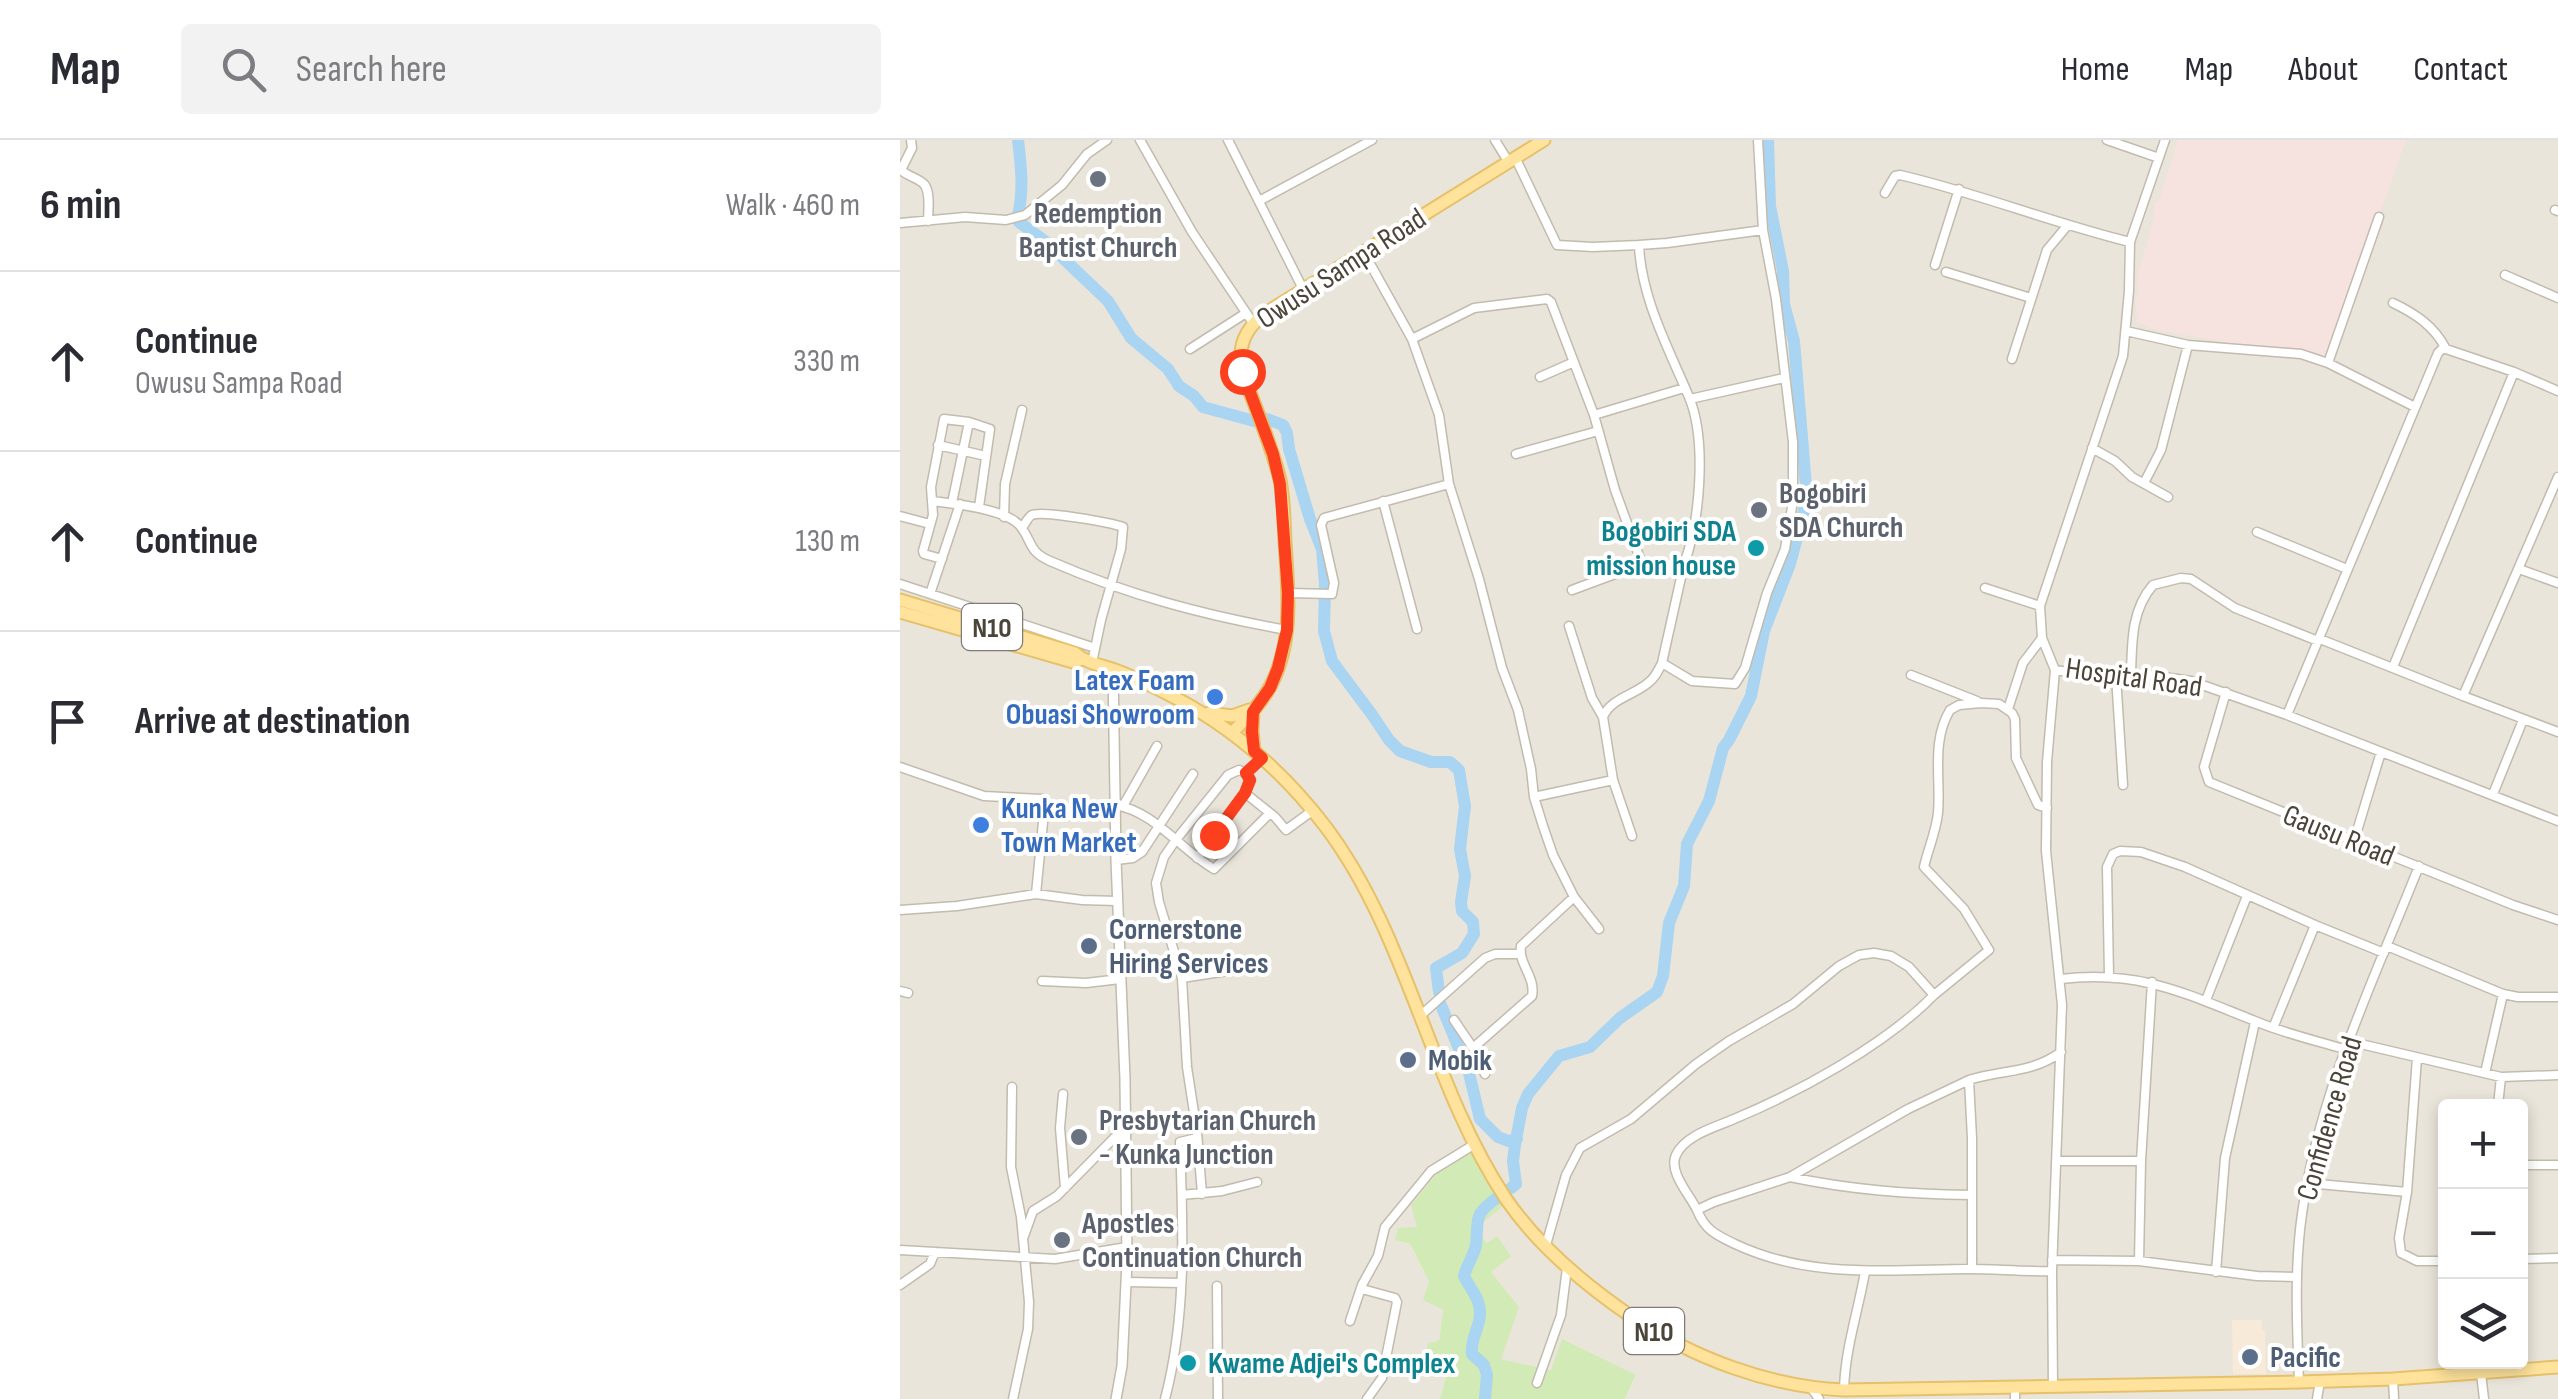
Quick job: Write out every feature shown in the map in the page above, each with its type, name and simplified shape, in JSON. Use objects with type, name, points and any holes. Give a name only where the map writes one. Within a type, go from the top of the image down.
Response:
[{"type":"main road","name":"Owusu Sampa Road","points":[[1232,733],[1270,688],[1287,630],[1280,484],[1240,357],[1250,318],[1544,140]]},
{"type":"main road","name":"N10","points":[[900,600],[1075,652],[1087,661],[1113,669],[1200,711],[1258,755],[1312,811],[1368,895],[1474,1144],[1510,1204],[1567,1268],[1633,1318],[1690,1350],[1739,1370],[1810,1386],[2015,1394],[2053,1387],[2096,1392],[2392,1379],[2558,1367]]},
{"type":"main road","name":"N10","points":[[900,612],[1073,662],[1087,661]]},
{"type":"main road","points":[[1200,711],[1232,716],[1255,709],[1252,732],[1258,755]]},
{"type":"street","points":[[911,140],[912,148],[901,170],[928,189],[928,221]]},
{"type":"street","points":[[900,223],[975,217],[1006,220],[1024,215],[1062,185],[1087,154],[1107,140]]},
{"type":"street","points":[[1140,140],[1192,232],[1250,318],[1190,349]]},
{"type":"street","points":[[1228,140],[1303,289]]},
{"type":"street","points":[[1259,202],[1372,140]]},
{"type":"street","points":[[1495,140],[1512,159],[1560,246],[1667,243],[1763,230]]},
{"type":"street","points":[[1662,663],[1692,681],[1731,684],[1739,680],[1746,668],[1766,594],[1785,549],[1793,501],[1793,442],[1776,299],[1763,230],[1758,140]]},
{"type":"street","points":[[2107,140],[2159,158]]},
{"type":"street","name":"Hospital Road","points":[[2166,140],[2130,242],[2123,356],[2040,606],[2042,638],[2055,670],[2191,681],[2287,714],[2558,821]]},
{"type":"street","points":[[1885,193],[1900,175],[1959,189],[2067,226],[2130,242]]},
{"type":"street","points":[[1935,265],[1959,189]]},
{"type":"street","points":[[2328,363],[2379,217]]},
{"type":"street","points":[[2012,359],[2047,250],[2067,226]]},
{"type":"street","points":[[1603,717],[1611,705],[1651,681],[1662,663],[1695,525],[1698,496],[1700,457],[1690,399],[1643,279],[1639,244]]},
{"type":"street","points":[[1363,250],[1412,339],[1439,415],[1449,484],[1502,668],[1518,710],[1534,797],[1553,854],[1574,897],[1599,929]]},
{"type":"street","points":[[1946,272],[2031,298]]},
{"type":"street","points":[[2505,275],[2558,298]]},
{"type":"street","points":[[1412,339],[1474,308],[1547,298],[1594,415],[1642,564]]},
{"type":"street","points":[[2394,303],[2432,328],[2446,349]]},
{"type":"street","points":[[2126,330],[2188,345],[2301,354],[2328,363],[2416,407]]},
{"type":"street","points":[[2144,483],[2161,450],[2188,345]]},
{"type":"street","points":[[2287,714],[2442,349],[2558,391]]},
{"type":"street","points":[[1540,378],[1574,362]]},
{"type":"street","points":[[2393,667],[2514,372]]},
{"type":"street","points":[[1690,399],[1784,378]]},
{"type":"street","points":[[1594,415],[1684,388]]},
{"type":"street","points":[[1004,517],[1006,484],[1022,410]]},
{"type":"street","points":[[942,560],[923,552],[944,419],[990,429],[979,507]]},
{"type":"street","points":[[930,594],[956,504],[968,422]]},
{"type":"street","points":[[1516,454],[1598,431]]},
{"type":"street","points":[[938,445],[986,456]]},
{"type":"street","points":[[2092,448],[2168,497]]},
{"type":"street","points":[[2463,696],[2558,477]]},
{"type":"street","points":[[1288,593],[1332,594],[1334,582],[1321,522],[1324,518],[1449,484]]},
{"type":"street","points":[[934,501],[979,507],[1014,521],[1038,556],[1111,584],[1176,607],[1287,630]]},
{"type":"street","points":[[1384,501],[1417,629]]},
{"type":"street","points":[[1022,528],[1036,514],[1121,525],[1125,530],[1095,648],[1087,661]]},
{"type":"street","points":[[900,516],[930,524]]},
{"type":"street","points":[[2257,532],[2348,569]]},
{"type":"street","points":[[1572,590],[1642,564],[1684,564]]},
{"type":"street","points":[[2519,568],[2558,582]]},
{"type":"street","points":[[2131,675],[2138,605],[2152,585],[2191,578],[2235,608],[2558,732]]},
{"type":"street","points":[[900,584],[1095,648]]},
{"type":"street","points":[[1985,588],[2040,606]]},
{"type":"street","points":[[1569,626],[1592,698],[1603,717],[1613,780],[1632,836]]},
{"type":"street","points":[[2008,709],[2029,652],[2042,638]]},
{"type":"street","points":[[1113,669],[1127,1247],[1122,1366],[1116,1399]]},
{"type":"street","points":[[2053,1387],[2052,1260],[2061,979],[2048,870],[2046,808],[2055,670]]},
{"type":"street","points":[[1910,675],[1981,702]]},
{"type":"street","points":[[2116,676],[2123,784]]},
{"type":"street","name":"Gausu Road","points":[[2226,692],[2204,766],[2209,782],[2558,920]]},
{"type":"street","points":[[2046,808],[2038,804],[2016,758],[2015,719],[2008,709],[1981,702],[1950,710],[1945,718],[1938,762],[1936,827],[1924,867],[1964,909],[1988,950],[1906,1020],[1859,1053],[1774,1103],[1708,1130],[1682,1146],[1674,1163],[1704,1227],[1749,1251],[1803,1266],[1865,1272],[2052,1272]]},
{"type":"street","points":[[2493,794],[2524,720]]},
{"type":"street","points":[[1119,805],[1156,746]]},
{"type":"street","points":[[2354,841],[2381,752]]},
{"type":"street","points":[[1246,773],[1258,755]]},
{"type":"street","points":[[900,769],[984,796],[1042,799],[1045,802],[1036,894]]},
{"type":"street","points":[[1197,858],[1245,793],[1250,780],[1246,773],[1235,771],[1228,776],[1174,841],[1160,867],[1156,888],[1182,978],[1186,1062],[1202,1194]]},
{"type":"street","points":[[1116,860],[1138,856],[1193,774]]},
{"type":"street","points":[[1534,797],[1613,780]]},
{"type":"street","points":[[1245,793],[1286,830],[1312,811]]},
{"type":"street","points":[[1119,805],[1143,816],[1214,870],[1270,813]]},
{"type":"street","points":[[1225,821],[1244,837]]},
{"type":"street","points":[[2109,976],[2106,874],[2110,861],[2120,851],[2128,850],[2160,858],[2314,924],[2504,994],[2558,997]]},
{"type":"street","name":"Confidence Road","points":[[2298,1382],[2296,1277],[2307,1184],[2326,1103],[2346,1045],[2419,866]]},
{"type":"street","points":[[900,910],[1036,894],[1118,900]]},
{"type":"street","points":[[2206,1000],[2247,896]]},
{"type":"street","points":[[1473,1048],[1532,996],[1532,979],[1520,954],[1522,946],[1574,897]]},
{"type":"street","points":[[2273,1028],[2314,924]]},
{"type":"street","points":[[1420,1016],[1485,958],[1520,954]]},
{"type":"street","points":[[1546,1246],[1566,1175],[1580,1148],[1632,1119],[1696,1064],[1793,1004],[1839,966],[1859,956],[1890,956],[1909,967],[1934,995]]},
{"type":"street","points":[[1182,978],[1260,966]]},
{"type":"street","points":[[2061,979],[2109,976],[2152,982],[2273,1028],[2346,1045],[2501,1077],[2558,1076]]},
{"type":"street","points":[[1042,982],[1120,979]]},
{"type":"street","points":[[2139,1262],[2152,982]]},
{"type":"street","points":[[2485,1073],[2504,994]]},
{"type":"street","points":[[1454,1020],[1486,1074]]},
{"type":"street","points":[[2216,1272],[2225,1158],[2255,1022]]},
{"type":"street","points":[[1696,1210],[1790,1177],[1969,1080],[2034,1068],[2061,1052]]},
{"type":"street","points":[[2417,1058],[2401,1253],[2417,1261],[2438,1261]]},
{"type":"street","points":[[2499,1099],[2501,1077]]},
{"type":"street","points":[[1969,1080],[1972,1270]]},
{"type":"street","points":[[1012,1087],[1011,1166],[1029,1302],[1028,1329],[1013,1399]]},
{"type":"street","points":[[1063,1094],[1060,1128],[1065,1188]]},
{"type":"street","points":[[1022,1240],[1033,1211],[1057,1196],[1110,1142],[1126,1134]]},
{"type":"street","points":[[1165,1399],[1177,1350],[1183,1264],[1180,1142],[1197,1138]]},
{"type":"street","points":[[1350,1321],[1362,1285],[1378,1256],[1385,1227],[1431,1171],[1474,1144]]},
{"type":"street","points":[[2057,1161],[2141,1161]]},
{"type":"street","points":[[2528,1165],[2558,1164]]},
{"type":"street","points":[[1790,1177],[1902,1194],[1971,1196]]},
{"type":"street","points":[[1182,1195],[1257,1182]]},
{"type":"street","points":[[2307,1184],[2407,1192]]},
{"type":"street","points":[[900,1250],[1062,1259],[1127,1247]]},
{"type":"street","points":[[900,1285],[930,1264],[935,1252]]},
{"type":"street","points":[[2528,1259],[2558,1258]]},
{"type":"street","points":[[2052,1260],[2139,1262],[2296,1277]]},
{"type":"street","points":[[1537,1383],[1560,1316],[1567,1268]]},
{"type":"street","points":[[1844,1390],[1848,1341],[1865,1272]]},
{"type":"street","points":[[1126,1282],[1180,1283]]},
{"type":"street","points":[[1216,1286],[1218,1399]]},
{"type":"street","points":[[1362,1289],[1396,1298],[1397,1302],[1382,1378],[1367,1399]]},
{"type":"street","points":[[2481,1373],[2484,1399]]},
{"type":"street","points":[[2392,1379],[2394,1399]]},
{"type":"street","points":[[2317,1399],[2320,1380]]},
{"type":"street","points":[[1810,1386],[1819,1399]]},
{"type":"shaded area","points":[[900,140],[2558,140],[2558,1399],[1625,1399],[1636,1376],[1563,1340],[1551,1370],[1501,1359],[1488,1244],[1480,1235],[1473,1152],[1437,1173],[1411,1205],[1418,1227],[1396,1240],[1410,1244],[1429,1282],[1424,1300],[1443,1310],[1439,1341],[1446,1376],[1440,1399],[900,1399]]},
{"type":"shaded area","points":[[2178,140],[2406,140],[2328,358],[2305,351],[2242,345],[2153,329],[2137,322],[2137,279],[2154,218],[2154,202],[2159,201]]},
{"type":"shaded area","points":[[2232,1320],[2262,1320],[2266,1374],[2233,1374]]},
{"type":"green space","points":[[1473,1152],[1504,1205],[1481,1224],[1480,1235],[1487,1243],[1497,1236],[1511,1256],[1491,1272],[1519,1307],[1501,1359],[1551,1370],[1562,1339],[1636,1375],[1625,1399],[1440,1399],[1446,1376],[1424,1369],[1428,1343],[1439,1341],[1443,1310],[1423,1300],[1429,1282],[1410,1244],[1395,1240],[1398,1228],[1417,1227],[1411,1205],[1437,1173]]},
{"type":"waterway","points":[[1018,140],[1018,215]]},
{"type":"waterway","points":[[1511,1188],[1516,1184],[1515,1145],[1528,1094],[1559,1056],[1590,1047],[1620,1018],[1657,992],[1663,976],[1669,923],[1684,886],[1687,844],[1709,801],[1723,748],[1751,696],[1764,631],[1790,564],[1804,511],[1806,486],[1794,341],[1784,304],[1783,271],[1770,206],[1768,140]]},
{"type":"waterway","points":[[1019,222],[1108,301],[1131,338],[1168,369],[1179,386],[1203,407],[1254,421]]},
{"type":"waterway","points":[[1267,419],[1283,425],[1287,433],[1322,549],[1324,631],[1332,661],[1400,751],[1431,762],[1450,762],[1459,770],[1465,806],[1460,849],[1465,876],[1461,902],[1462,911],[1473,922],[1474,934],[1462,953],[1436,968],[1439,992]]},
{"type":"waterway","points":[[1441,1005],[1469,1073],[1480,1119],[1498,1137],[1517,1139]]},
{"type":"waterway","points":[[1485,1399],[1487,1375],[1484,1365],[1472,1354],[1480,1308],[1464,1276],[1476,1245],[1478,1218],[1498,1197]]},
{"type":"place","name":"Redemption Baptist Church","points":[[1098,179]]},
{"type":"place","name":"Bogobiri SDA Church","points":[[1759,510]]},
{"type":"place","name":"Bogobiri SDA mission house","points":[[1756,548]]},
{"type":"place","name":"Latex Foam Obuasi Showroom","points":[[1215,697]]},
{"type":"place","name":"Kunka New Town Market","points":[[981,825]]},
{"type":"place","name":"Cornerstone Hiring Services","points":[[1089,946]]},
{"type":"place","name":"Mobik","points":[[1408,1060]]},
{"type":"place","name":"Presbytarian Church - Kunka Junction","points":[[1079,1137]]},
{"type":"place","name":"Apostles Continuation Church","points":[[1062,1240]]},
{"type":"place","name":"Pacific","points":[[2250,1357]]},
{"type":"place","name":"Kwame Adjei's Complex","points":[[1188,1363]]},
{"type":"route","points":[[1214,835],[1245,793],[1250,780],[1246,773],[1262,758],[1254,751],[1253,712],[1270,688],[1287,630],[1280,484],[1242,371]]}]
